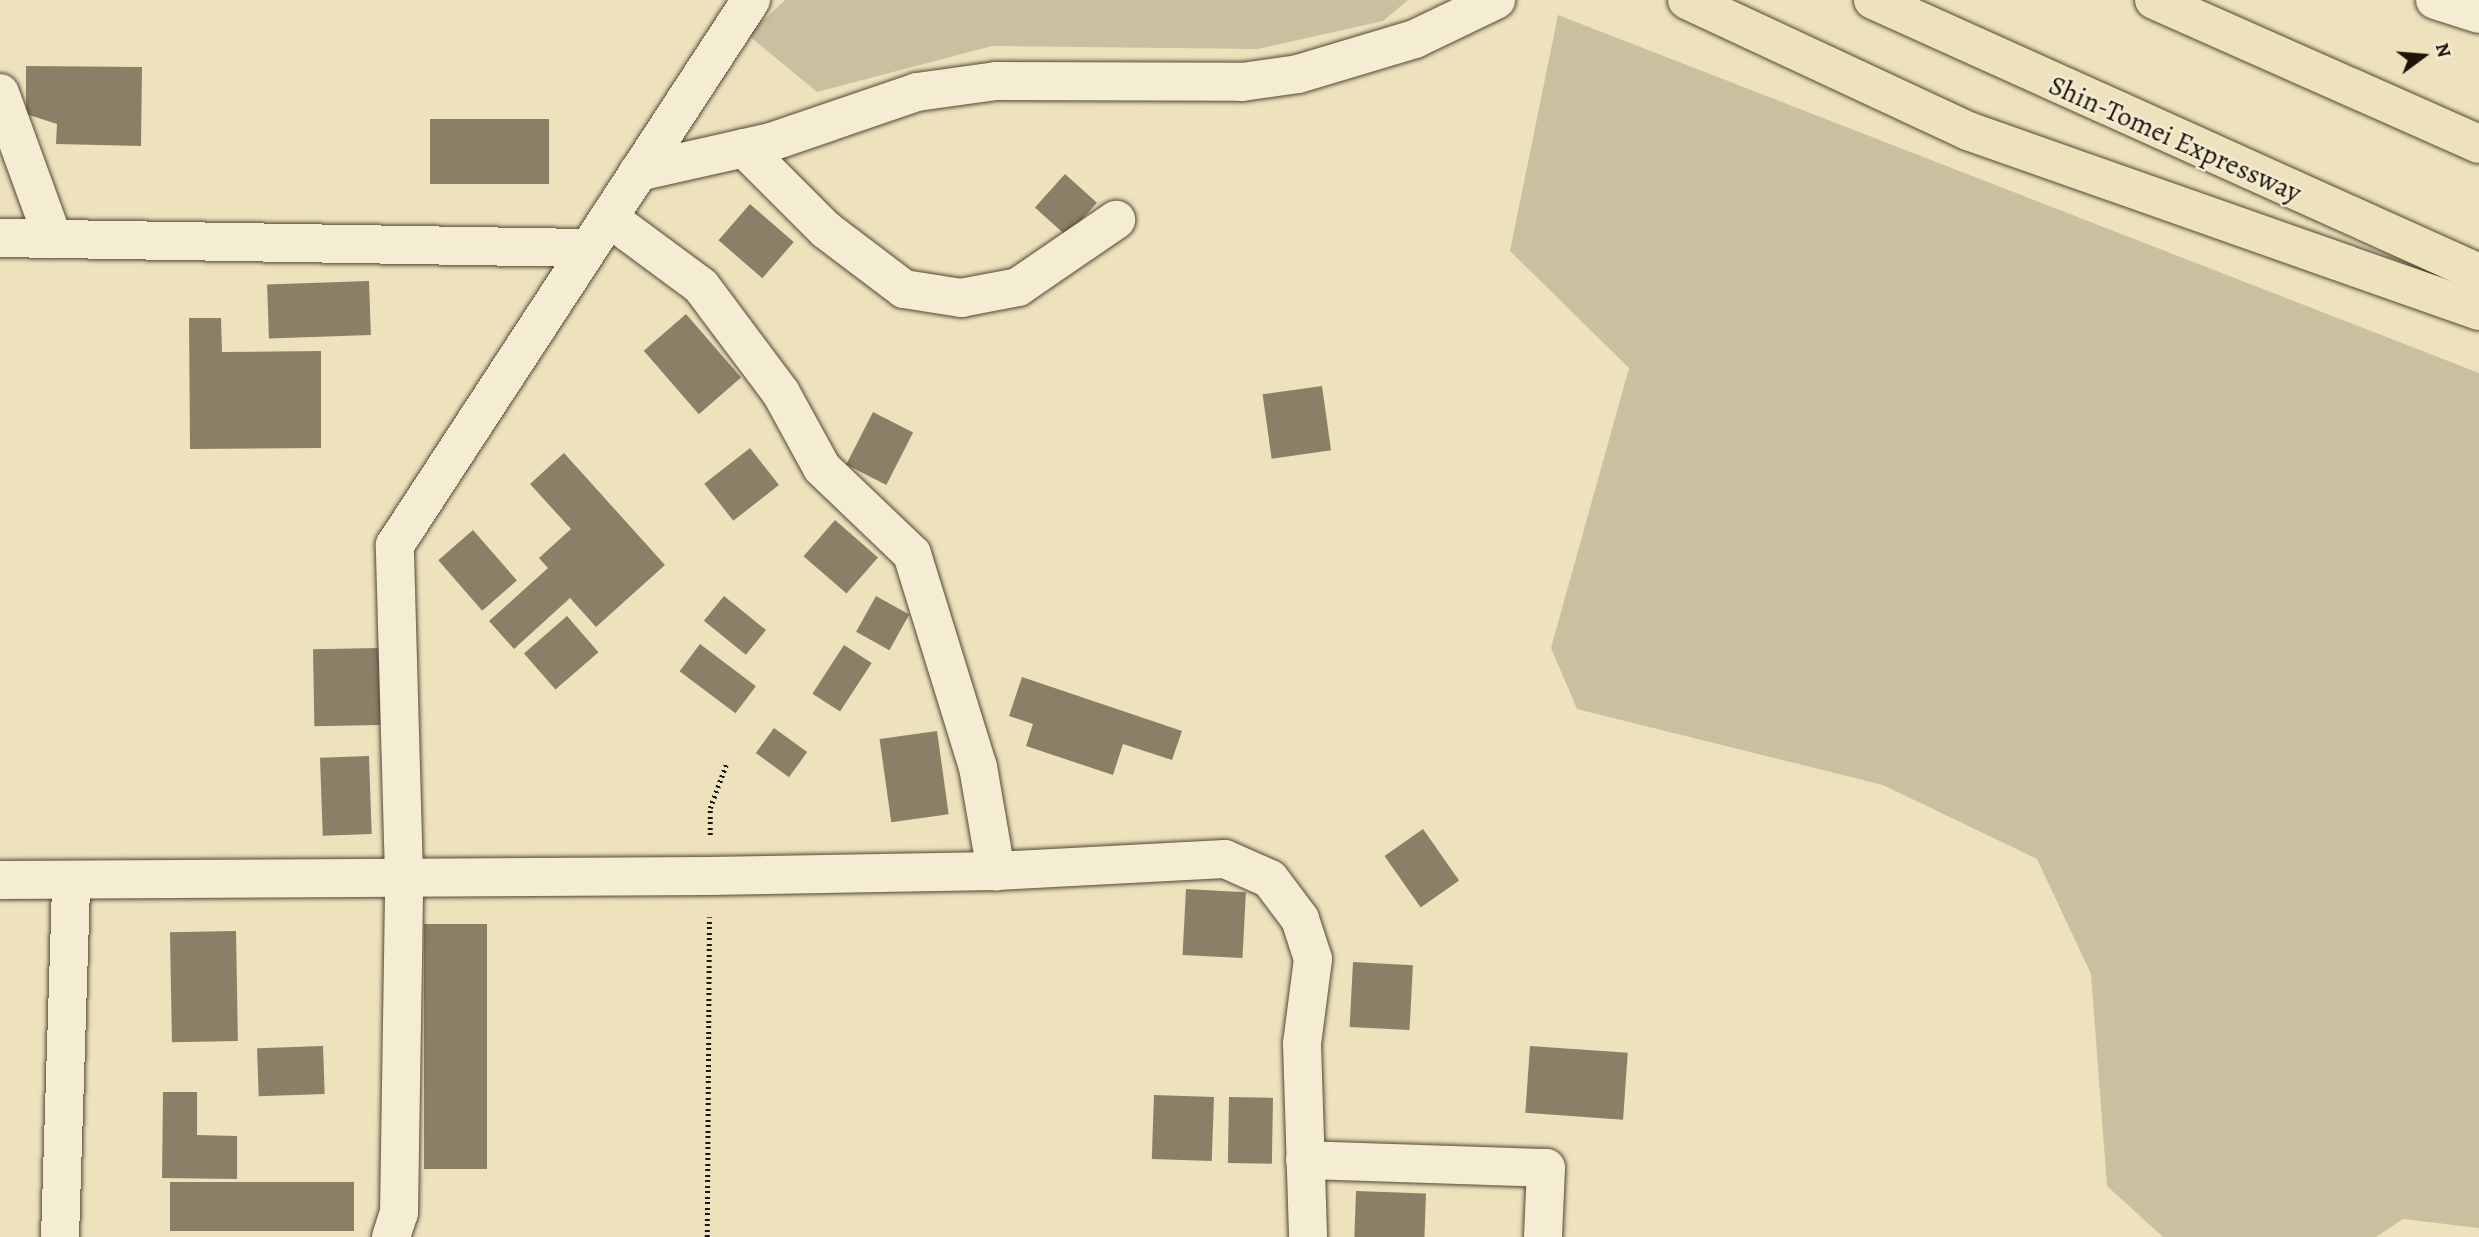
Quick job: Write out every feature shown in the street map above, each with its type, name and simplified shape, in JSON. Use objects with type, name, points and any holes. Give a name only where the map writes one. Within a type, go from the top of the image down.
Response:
[{"type":"highway","points":[[1687,0],[1968,131],[2479,311]]},
{"type":"highway","name":"Shin-Tomei Expressway","points":[[1873,0],[2007,63],[2479,272]]},
{"type":"highway","points":[[2154,0],[2479,144]]},
{"type":"street","points":[[391,1237],[399,1213],[404,876],[395,545],[584,248],[609,218],[751,0]]},
{"type":"street","points":[[638,172],[744,148],[917,92],[996,81],[1242,82],[1298,74],[1415,39],[1496,0]]},
{"type":"street","points":[[2435,0],[2479,14]]},
{"type":"street","points":[[0,93],[53,239]]},
{"type":"street","points":[[744,148],[826,230],[904,289],[961,299],[1018,287],[1116,220]]},
{"type":"street","points":[[609,218],[701,286],[781,393],[822,468],[912,554],[978,768],[996,871]]},
{"type":"street","points":[[0,239],[584,248]]},
{"type":"street","points":[[0,880],[709,876],[996,871],[1225,859],[1270,880],[1300,919],[1313,959],[1302,1044],[1308,1237]]},
{"type":"street","points":[[60,1237],[71,881]]},
{"type":"street","points":[[1305,1160],[1546,1168],[1544,1237]]},
{"type":"path","points":[[707,1237],[710,808],[727,762]]},
{"type":"shaded area","points":[[785,0],[1408,0],[1383,21],[1258,49],[992,46],[817,92],[748,35]]},
{"type":"shaded area","points":[[1558,15],[2479,373],[2479,1228],[2403,1219],[2376,1237],[2163,1237],[2107,1186],[2091,974],[2037,859],[1883,785],[1577,709],[1551,648],[1629,368],[1510,251]]},
{"type":"building","points":[[26,66],[142,67],[141,146],[56,144],[57,124],[26,114]]},
{"type":"building","points":[[430,119],[549,119],[549,184],[430,184]]},
{"type":"building","points":[[1065,174],[1097,203],[1067,236],[1035,207]]},
{"type":"building","points":[[750,204],[794,242],[762,278],[719,240]]},
{"type":"building","points":[[369,281],[371,335],[269,339],[267,285]]},
{"type":"building","points":[[686,314],[741,377],[699,414],[644,351]]},
{"type":"building","points":[[189,318],[221,318],[222,352],[321,351],[321,448],[190,449]]},
{"type":"building","points":[[1322,386],[1331,450],[1272,459],[1263,394]]},
{"type":"building","points":[[873,412],[913,432],[886,485],[846,465]]},
{"type":"building","points":[[750,448],[779,485],[733,521],[704,484]]},
{"type":"building","points":[[564,453],[665,565],[596,627],[570,598],[514,649],[489,621],[548,568],[539,558],[571,529],[530,484]]},
{"type":"building","points":[[835,520],[878,557],[847,594],[804,556]]},
{"type":"building","points":[[473,530],[517,581],[482,611],[438,560]]},
{"type":"building","points":[[724,596],[766,630],[746,655],[704,621]]},
{"type":"building","points":[[876,596],[909,614],[889,650],[856,632]]},
{"type":"building","points":[[567,616],[598,652],[555,690],[524,653]]},
{"type":"building","points":[[700,644],[756,686],[735,713],[680,671]]},
{"type":"building","points":[[844,645],[872,663],[840,712],[812,694]]},
{"type":"building","points":[[379,648],[380,725],[314,726],[313,649]]},
{"type":"building","points":[[1022,677],[1182,731],[1172,760],[1123,744],[1113,775],[1026,746],[1033,724],[1009,716]]},
{"type":"building","points":[[774,728],[807,752],[789,777],[756,753]]},
{"type":"building","points":[[937,731],[949,814],[891,822],[880,739]]},
{"type":"building","points":[[369,756],[372,834],[323,836],[320,758]]},
{"type":"building","points":[[1423,829],[1459,881],[1421,908],[1384,856]]},
{"type":"building","points":[[1186,889],[1246,892],[1242,958],[1183,955]]},
{"type":"building","points":[[424,924],[487,924],[487,1169],[424,1169]]},
{"type":"building","points":[[236,931],[238,1041],[172,1042],[170,932]]},
{"type":"building","points":[[1353,962],[1413,965],[1410,1030],[1350,1027]]},
{"type":"building","points":[[323,1046],[325,1094],[259,1096],[257,1048]]},
{"type":"building","points":[[1530,1046],[1628,1053],[1623,1120],[1525,1113]]},
{"type":"building","points":[[163,1092],[197,1092],[197,1135],[237,1136],[237,1179],[162,1178]]},
{"type":"building","points":[[1154,1095],[1214,1097],[1212,1161],[1152,1159]]},
{"type":"building","points":[[1229,1097],[1273,1098],[1272,1164],[1228,1163]]},
{"type":"building","points":[[170,1182],[354,1182],[354,1231],[170,1231]]},
{"type":"building","points":[[1356,1191],[1426,1193],[1424,1237],[1354,1237]]}]
